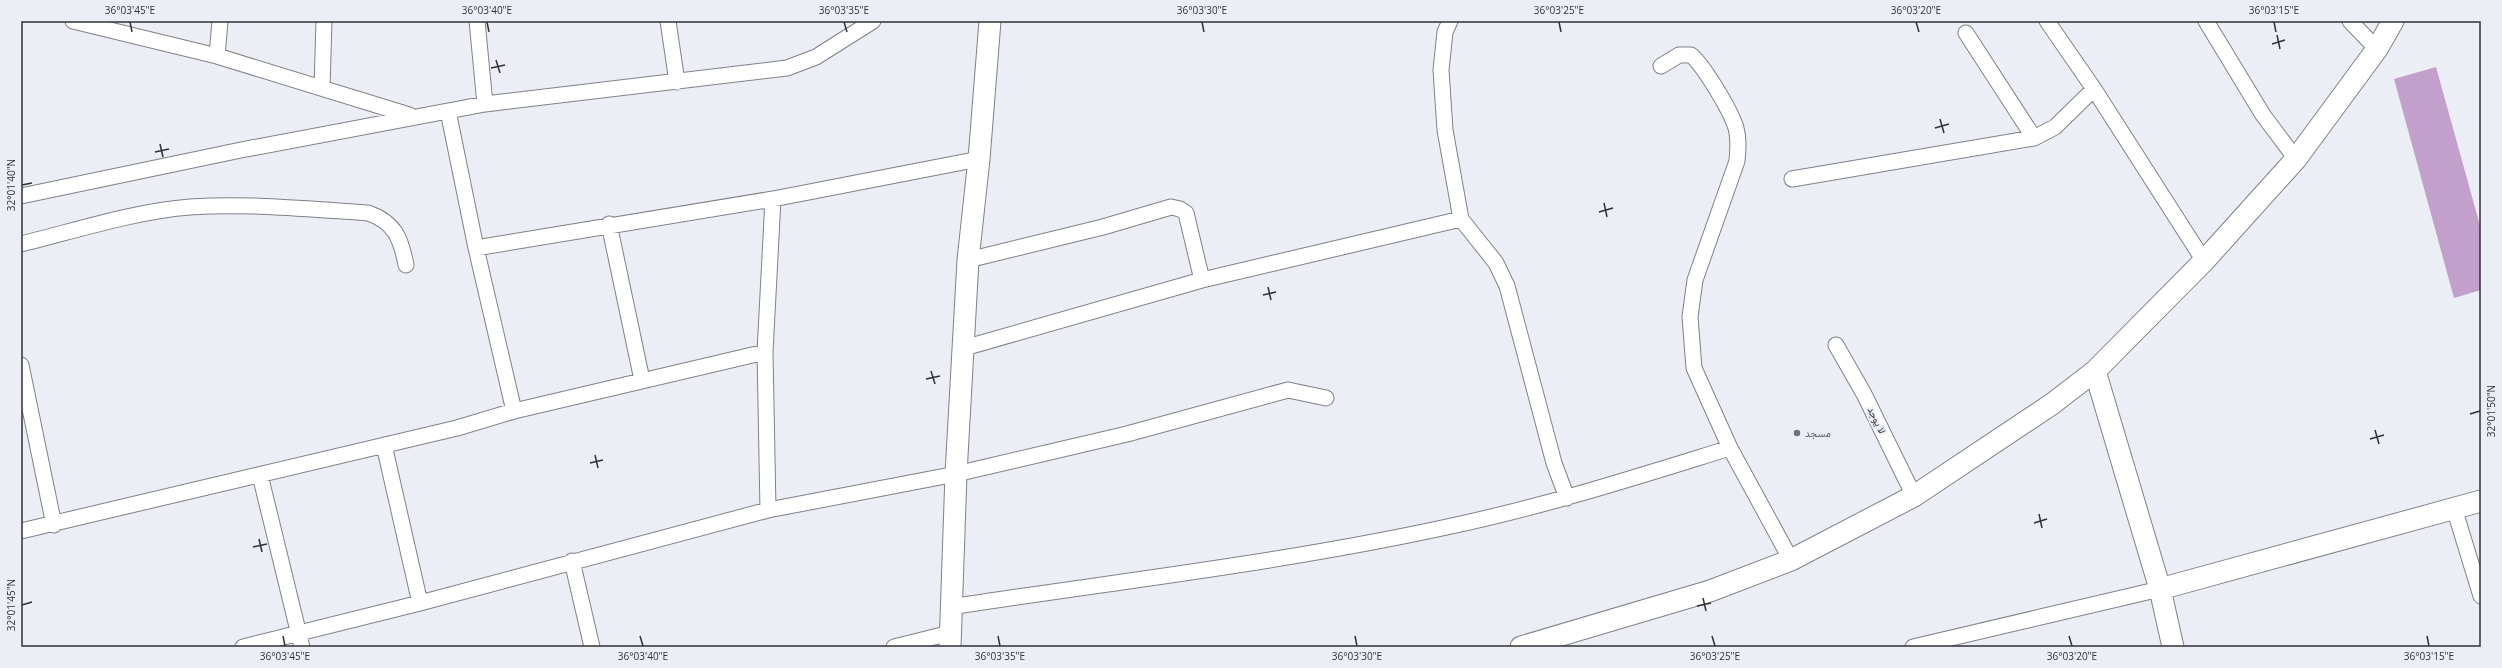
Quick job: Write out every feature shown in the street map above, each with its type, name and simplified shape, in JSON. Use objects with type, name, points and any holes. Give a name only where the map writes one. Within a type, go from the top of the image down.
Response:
[{"type":"street","points":[[73,21],[217,56],[412,116]]},
{"type":"street","points":[[217,56],[220,21]]},
{"type":"street","points":[[322,88],[324,21]]},
{"type":"street","points":[[476,21],[485,104]]},
{"type":"street","points":[[668,21],[678,82]]},
{"type":"street","points":[[21,196],[412,116],[485,104],[787,68],[816,57],[873,21]]},
{"type":"street","points":[[894,647],[950,640],[956,474],[968,260],[979,159],[990,21]]},
{"type":"street","points":[[1450,21],[1445,32],[1442,70],[1445,130],[1461,219],[1496,263],[1507,286],[1554,462],[1567,498]]},
{"type":"street","points":[[2048,21],[2094,89],[2204,261]]},
{"type":"street","points":[[2206,21],[2263,115],[2296,159]]},
{"type":"street","points":[[2350,21],[2377,49]]},
{"type":"street","points":[[1521,647],[1710,591],[1791,560],[1914,496],[2052,404],[2095,371],[2204,261],[2296,159],[2377,49],[2393,21]]},
{"type":"street","points":[[1966,32],[2034,138]]},
{"type":"street","points":[[1661,66],[1685,53],[1696,59],[1728,110],[1736,127],[1739,143],[1737,161],[1695,280],[1690,317],[1694,368],[1730,448],[1791,560]]},
{"type":"street","points":[[1792,179],[2034,138],[2055,127],[2094,89]]},
{"type":"street","points":[[448,111],[476,248],[514,410]]},
{"type":"street","points":[[476,248],[608,224],[773,199],[979,159]]},
{"type":"street","points":[[768,510],[765,352],[773,199]]},
{"type":"street","points":[[21,244],[152,212],[189,207],[368,212],[389,223],[397,232],[406,264]]},
{"type":"street","points":[[968,260],[1103,227],[1171,208],[1180,209],[1186,213],[1202,280]]},
{"type":"street","points":[[964,348],[1202,280],[1461,219]]},
{"type":"street","points":[[608,224],[642,380]]},
{"type":"street","name":"لا يوجد","points":[[1836,345],[1864,394],[1914,496]]},
{"type":"street","points":[[21,531],[54,525],[457,428],[514,410],[765,352]]},
{"type":"street","points":[[21,365],[54,525]]},
{"type":"street","points":[[2095,371],[2160,589],[2173,647]]},
{"type":"street","points":[[243,647],[301,640],[420,603],[572,561],[768,510],[956,474],[1127,434],[1288,390],[1326,398]]},
{"type":"street","points":[[384,445],[420,603]]},
{"type":"street","points":[[950,607],[1353,545],[1457,525],[1567,498],[1730,448]]},
{"type":"street","points":[[260,475],[301,640]]},
{"type":"street","points":[[1913,647],[2160,589],[2481,501]]},
{"type":"street","points":[[2454,508],[2481,596]]},
{"type":"street","points":[[572,561],[592,647]]},
{"type":"building","points":[[2436,67],[2481,229],[2481,290],[2454,298],[2394,79]]},
{"type":"place","name":"مسجد","points":[[1797,433]]}]
